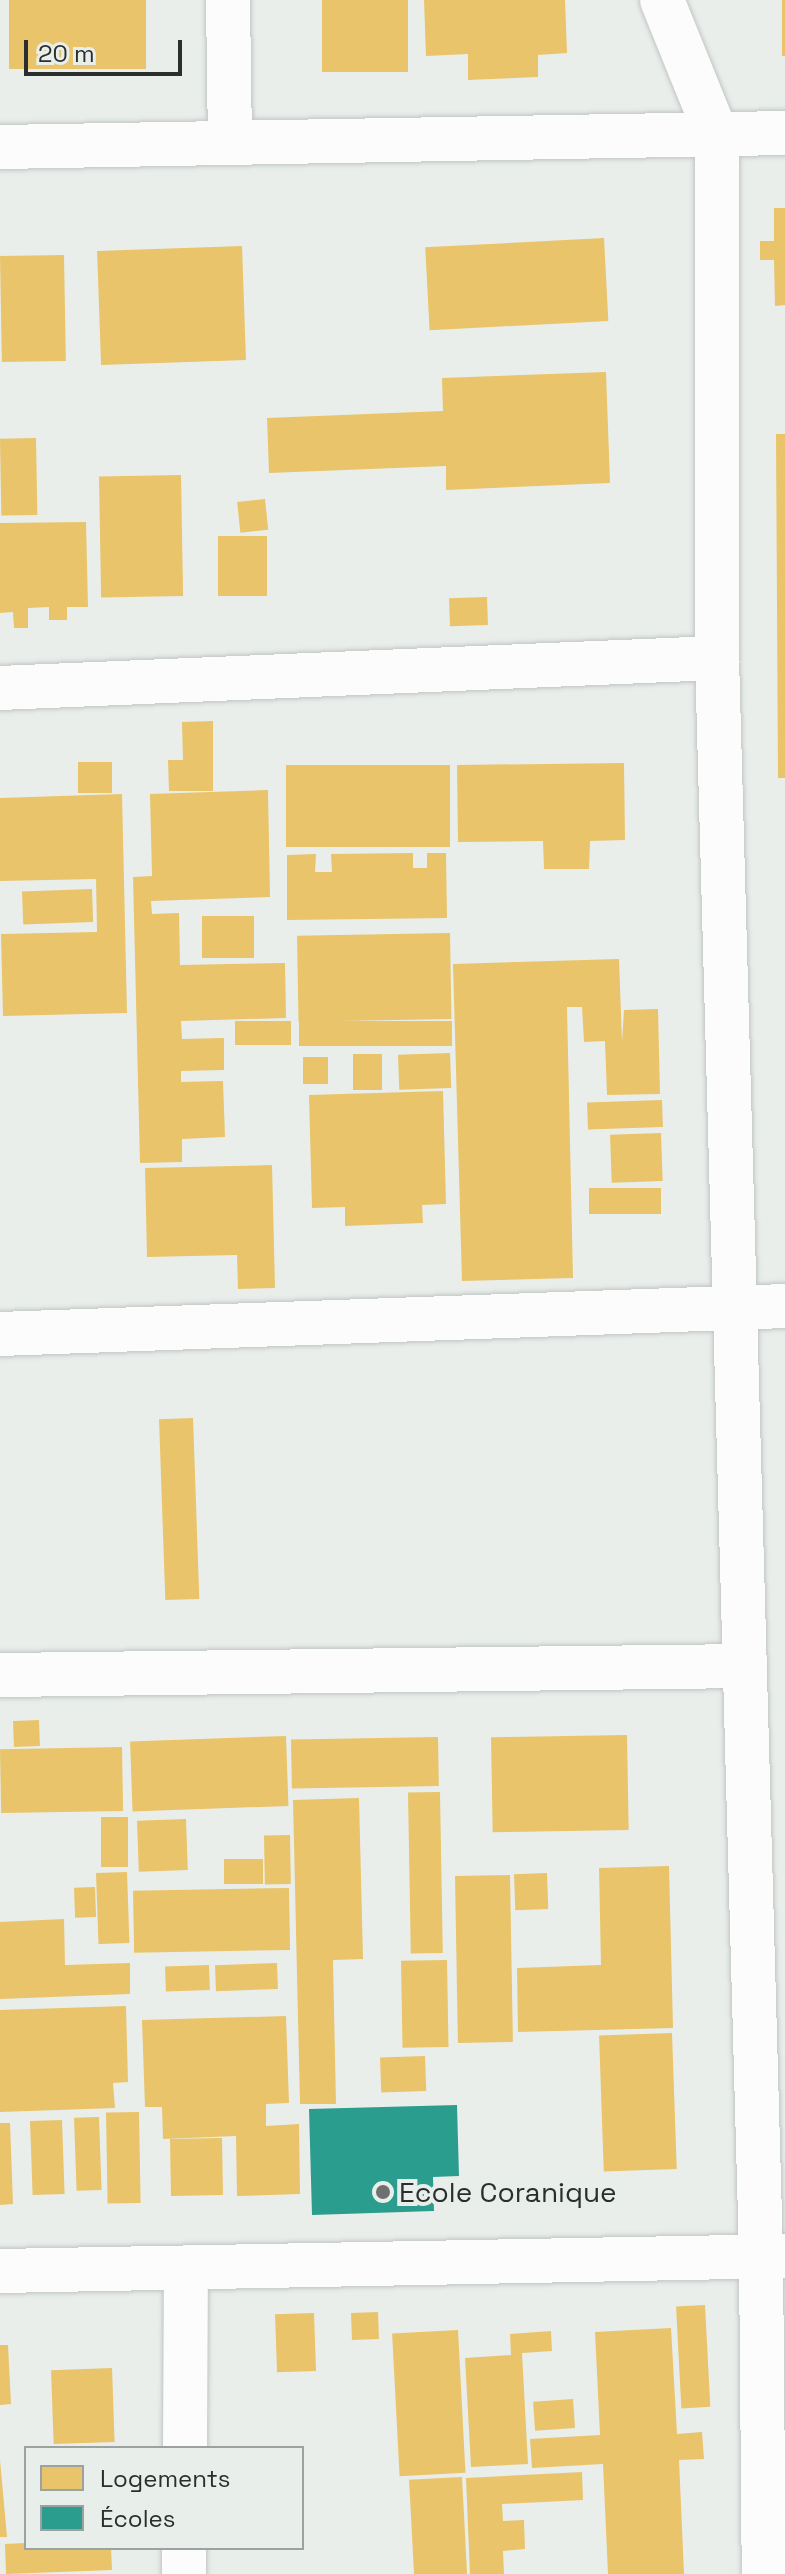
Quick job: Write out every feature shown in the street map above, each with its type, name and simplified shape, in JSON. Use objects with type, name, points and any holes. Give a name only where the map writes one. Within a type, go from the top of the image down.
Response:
[{"type":"street","points":[[228,0],[230,143]]},
{"type":"street","points":[[662,0],[717,136],[717,658],[731,1308],[742,1666],[773,2256],[764,2574]]},
{"type":"street","points":[[0,147],[785,133]]},
{"type":"street","points":[[0,688],[717,658]]},
{"type":"street","points":[[0,1334],[785,1306]]},
{"type":"street","points":[[0,1675],[742,1666]]},
{"type":"street","points":[[0,2271],[186,2271],[773,2256]]},
{"type":"street","points":[[185,2446],[186,2271]]},
{"type":"street","points":[[184,2550],[184,2574]]},
{"type":"building: Logements","points":[[9,0],[146,0],[146,69],[9,69]]},
{"type":"building: Logements","points":[[322,0],[408,0],[408,72],[322,72]]},
{"type":"building: Logements","points":[[424,0],[565,0],[567,53],[538,55],[538,77],[468,80],[468,54],[426,56]]},
{"type":"building: Logements","points":[[782,0],[785,0],[785,56],[782,56]]},
{"type":"building: Logements","points":[[774,208],[785,208],[785,305],[775,306],[774,260],[760,260],[760,241],[774,241]]},
{"type":"building: Logements","points":[[604,238],[608,321],[430,330],[425,247]]},
{"type":"building: Logements","points":[[242,246],[246,360],[101,365],[97,251]]},
{"type":"building: Logements","points":[[64,255],[66,361],[2,362],[0,256]]},
{"type":"building: Logements","points":[[606,372],[610,483],[446,490],[446,466],[269,473],[267,418],[443,411],[442,378]]},
{"type":"building: Logements","points":[[776,434],[785,434],[785,778],[778,778]]},
{"type":"building: Logements","points":[[36,438],[37,515],[1,516],[0,439]]},
{"type":"building: Logements","points":[[181,475],[183,596],[101,597],[99,476]]},
{"type":"building: Logements","points":[[265,499],[268,530],[240,533],[237,502]]},
{"type":"building: Logements","points":[[86,522],[88,607],[67,607],[67,620],[49,620],[49,607],[28,608],[28,628],[14,628],[13,612],[0,613],[0,523]]},
{"type":"building: Logements","points":[[218,536],[267,536],[267,596],[218,596]]},
{"type":"building: Logements","points":[[487,597],[488,625],[450,626],[449,598]]},
{"type":"building: Logements","points":[[213,721],[213,791],[169,791],[168,760],[183,760],[182,722]]},
{"type":"building: Logements","points":[[78,762],[112,762],[112,793],[78,793]]},
{"type":"building: Logements","points":[[624,763],[625,840],[590,841],[589,869],[544,869],[543,841],[458,842],[457,765]]},
{"type":"building: Logements","points":[[286,765],[450,765],[450,847],[286,847]]},
{"type":"building: Logements","points":[[268,790],[270,897],[151,901],[152,914],[179,913],[180,965],[285,963],[286,1018],[181,1021],[182,1039],[224,1038],[224,1070],[181,1071],[181,1082],[223,1081],[225,1137],[182,1139],[182,1162],[140,1163],[133,877],[152,876],[150,794]]},
{"type":"building: Logements","points":[[122,794],[127,1013],[3,1016],[1,934],[97,932],[96,879],[0,881],[0,798]]},
{"type":"building: Logements","points":[[413,853],[413,868],[427,868],[427,853],[446,853],[447,918],[287,920],[287,855],[316,854],[315,872],[332,872],[331,854]]},
{"type":"building: Logements","points":[[92,889],[93,922],[23,924],[22,891]]},
{"type":"building: Logements","points":[[202,916],[254,916],[254,958],[202,958]]},
{"type":"building: Logements","points":[[450,933],[452,1019],[299,1022],[297,936]]},
{"type":"building: Logements","points":[[619,959],[622,1042],[624,1010],[658,1009],[660,1094],[607,1095],[605,1041],[584,1042],[582,1007],[567,1007],[573,1278],[462,1281],[453,964]]},
{"type":"building: Logements","points":[[235,1021],[291,1021],[291,1045],[235,1045]]},
{"type":"building: Logements","points":[[299,1021],[452,1021],[452,1046],[299,1046]]},
{"type":"building: Logements","points":[[450,1053],[451,1088],[399,1090],[398,1055]]},
{"type":"building: Logements","points":[[353,1054],[382,1054],[382,1090],[353,1090]]},
{"type":"building: Logements","points":[[303,1057],[328,1057],[328,1084],[303,1084]]},
{"type":"building: Logements","points":[[443,1091],[446,1204],[422,1205],[423,1223],[345,1226],[345,1207],[312,1208],[309,1095]]},
{"type":"building: Logements","points":[[662,1100],[663,1127],[588,1130],[587,1103]]},
{"type":"building: Logements","points":[[661,1133],[663,1181],[612,1183],[610,1135]]},
{"type":"building: Logements","points":[[272,1165],[275,1288],[238,1289],[237,1255],[147,1257],[145,1168]]},
{"type":"building: Logements","points":[[589,1188],[661,1188],[661,1214],[589,1214]]},
{"type":"building: Logements","points":[[193,1418],[199,1599],[165,1600],[159,1419]]},
{"type":"building: Logements","points":[[39,1720],[40,1746],[14,1747],[13,1721]]},
{"type":"building: Logements","points":[[627,1735],[629,1830],[493,1832],[491,1737]]},
{"type":"building: Logements","points":[[286,1736],[288,1806],[133,1811],[130,1741]]},
{"type":"building: Logements","points":[[438,1737],[439,1786],[292,1789],[291,1740]]},
{"type":"building: Logements","points":[[122,1747],[123,1811],[1,1813],[0,1749]]},
{"type":"building: Logements","points":[[440,1792],[443,1953],[411,1954],[408,1793]]},
{"type":"building: Logements","points":[[359,1798],[363,1959],[333,1960],[336,2104],[300,2104],[293,1800]]},
{"type":"building: Logements","points":[[101,1817],[128,1817],[128,1867],[101,1867]]},
{"type":"building: Logements","points":[[186,1819],[188,1870],[139,1872],[137,1821]]},
{"type":"building: Logements","points":[[264,1835],[290,1835],[291,1884],[265,1884]]},
{"type":"building: Logements","points":[[224,1859],[263,1859],[263,1884],[224,1884]]},
{"type":"building: Logements","points":[[669,1866],[673,2028],[518,2032],[517,1968],[601,1965],[599,1868]]},
{"type":"building: Logements","points":[[127,1872],[129,1943],[98,1944],[96,1873]]},
{"type":"building: Logements","points":[[547,1873],[548,1909],[515,1910],[514,1874]]},
{"type":"building: Logements","points":[[510,1875],[513,2042],[458,2043],[455,1876]]},
{"type":"building: Logements","points":[[95,1887],[96,1917],[75,1918],[74,1888]]},
{"type":"building: Logements","points":[[289,1888],[290,1950],[134,1953],[133,1891]]},
{"type":"building: Logements","points":[[64,1919],[65,1965],[130,1963],[130,1994],[0,1999],[0,1922]]},
{"type":"building: Logements","points":[[447,1960],[449,2047],[403,2048],[401,1961]]},
{"type":"building: Logements","points":[[277,1963],[278,1989],[216,1991],[215,1965]]},
{"type":"building: Logements","points":[[209,1965],[210,1990],[166,1992],[165,1967]]},
{"type":"building: Logements","points":[[126,2006],[128,2082],[113,2083],[115,2108],[0,2112],[0,2010]]},
{"type":"building: Logements","points":[[286,2016],[289,2103],[266,2104],[266,2126],[299,2124],[300,2194],[237,2196],[236,2136],[163,2139],[162,2107],[145,2107],[142,2020]]},
{"type":"building: Logements","points":[[672,2033],[677,2169],[604,2171],[599,2036]]},
{"type":"building: Logements","points":[[425,2056],[426,2091],[381,2093],[380,2058]]},
{"type":"building: Logements","points":[[139,2112],[141,2203],[108,2204],[106,2113]]},
{"type":"building: Logements","points":[[99,2117],[102,2190],[77,2191],[74,2118]]},
{"type":"building: Logements","points":[[62,2120],[65,2194],[33,2195],[30,2121]]},
{"type":"building: Logements","points":[[0,2123],[10,2123],[13,2204],[0,2205]]},
{"type":"building: Logements","points":[[222,2138],[223,2195],[171,2196],[170,2139]]},
{"type":"building: Logements","points":[[705,2305],[710,2407],[681,2408],[676,2307]]},
{"type":"building: Logements","points":[[378,2312],[379,2339],[352,2340],[351,2313]]},
{"type":"building: Logements","points":[[314,2313],[316,2371],[277,2372],[275,2314]]},
{"type":"building: Logements","points":[[671,2328],[677,2434],[702,2432],[704,2459],[679,2460],[684,2574],[608,2574],[603,2464],[532,2468],[530,2439],[600,2435],[595,2332]]},
{"type":"building: Logements","points":[[458,2330],[465,2473],[400,2476],[392,2333]]},
{"type":"building: Logements","points":[[551,2331],[552,2351],[522,2353],[528,2464],[471,2467],[465,2358],[511,2355],[510,2334]]},
{"type":"building: Logements","points":[[0,2345],[8,2345],[11,2404],[0,2405]]},
{"type":"building: Logements","points":[[112,2368],[115,2442],[54,2444],[51,2370]]},
{"type":"building: Logements","points":[[573,2399],[575,2428],[535,2431],[533,2402]]},
{"type":"building: Logements","points":[[0,2460],[7,2537],[0,2537]]},
{"type":"building: Logements","points":[[582,2472],[583,2500],[502,2504],[503,2521],[524,2520],[525,2549],[503,2551],[504,2574],[470,2574],[466,2478]]},
{"type":"building: Logements","points":[[462,2477],[467,2574],[414,2574],[409,2480]]},
{"type":"building: Logements","points":[[24,2543],[24,2550],[111,2550],[112,2570],[6,2574],[5,2544]]},
{"type":"building: Écoles","points":[[457,2105],[459,2176],[433,2177],[434,2211],[312,2215],[309,2109]]},
{"type":"place","name":"Ecole Coranique","points":[[383,2192]]}]
